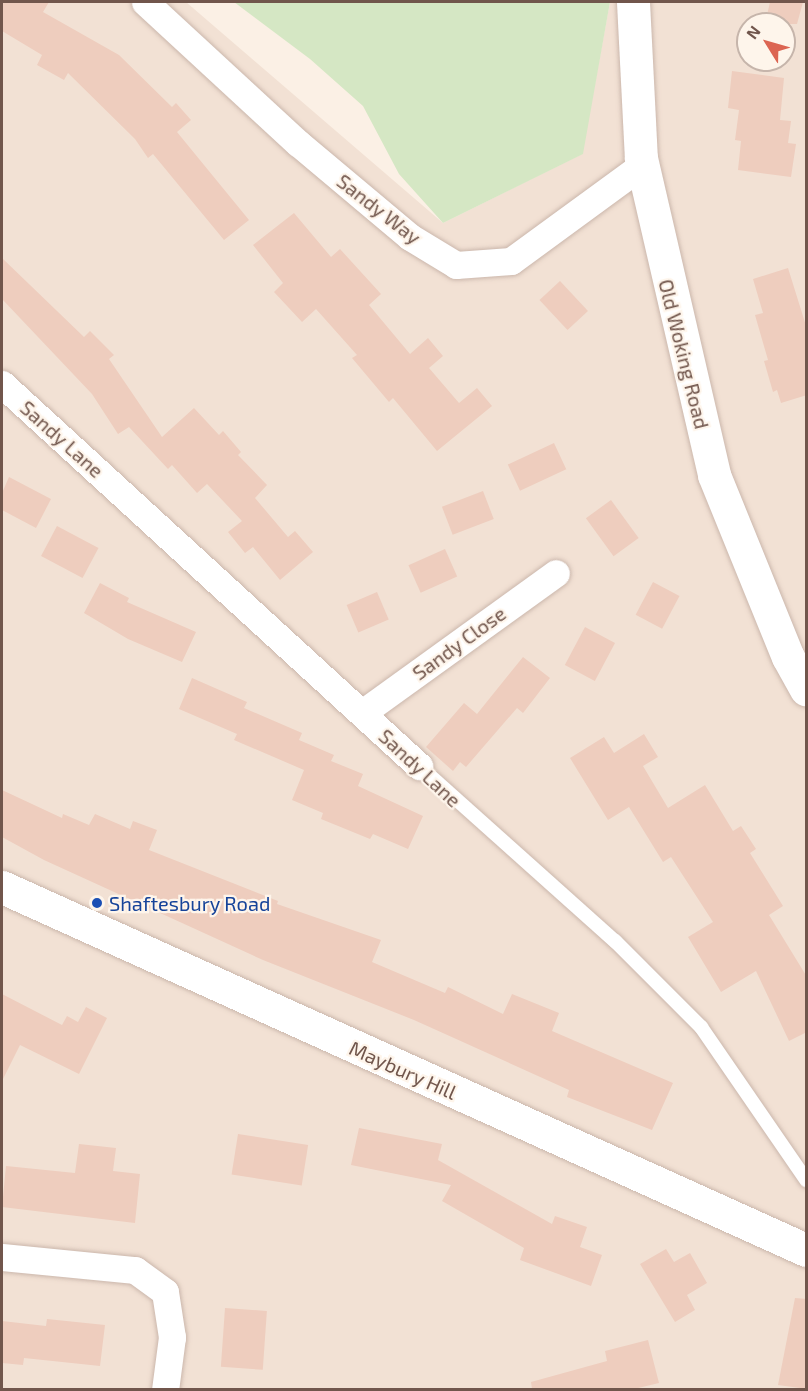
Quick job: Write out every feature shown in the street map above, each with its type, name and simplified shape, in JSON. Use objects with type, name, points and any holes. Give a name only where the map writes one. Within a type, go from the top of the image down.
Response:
[{"type":"street","name":"Sandy Way","points":[[146,2],[297,143],[410,237],[456,265],[511,261],[642,165]]},
{"type":"street","name":"Old Woking Road","points":[[633,2],[642,165],[714,475],[788,657],[807,689]]},
{"type":"street","name":"Sandy Lane","points":[[2,384],[419,766]]},
{"type":"street","name":"Sandy Close","points":[[362,713],[556,573]]},
{"type":"street","name":"Maybury Hill","points":[[2,887],[807,1250]]},
{"type":"street","points":[[2,1257],[135,1270],[165,1292],[172,1337],[165,1389]]},
{"type":"lane","name":"Sandy Lane","points":[[419,766],[615,941],[701,1028],[807,1180]]},
{"type":"shaded area","points":[[2,2],[186,2],[443,223],[582,154],[610,2],[806,2],[806,1389],[2,1390]]},
{"type":"green space","points":[[234,2],[610,2],[583,154],[443,223],[399,174],[363,106],[310,59]]},
{"type":"building","points":[[2,2],[49,2],[43,12],[119,55],[172,107],[176,103],[191,120],[177,132],[249,220],[224,240],[153,154],[148,158],[135,139],[68,73],[64,80],[37,65],[42,55],[2,31]]},
{"type":"building","points":[[770,2],[803,2],[797,24],[796,12],[768,12]]},
{"type":"building","points":[[732,71],[784,78],[780,120],[791,121],[788,143],[796,144],[791,177],[738,170],[741,141],[735,140],[739,110],[728,108]]},
{"type":"building","points":[[294,213],[331,257],[340,249],[381,294],[369,305],[410,354],[428,338],[443,356],[429,368],[459,403],[477,388],[492,406],[437,451],[393,398],[389,402],[352,358],[357,355],[316,309],[302,322],[274,292],[283,283],[253,245]]},
{"type":"building","points":[[2,258],[84,337],[90,331],[114,355],[109,359],[162,437],[194,408],[219,435],[223,431],[241,452],[238,455],[267,485],[255,498],[288,537],[295,531],[313,552],[280,580],[253,547],[245,553],[228,532],[242,521],[207,484],[197,493],[172,465],[168,469],[129,427],[118,434],[92,394],[2,299]]},
{"type":"building","points":[[788,268],[807,329],[807,395],[781,403],[777,390],[773,392],[764,361],[768,360],[755,315],[763,313],[753,279]]},
{"type":"building","points":[[560,281],[588,311],[567,330],[540,300]]},
{"type":"building","points":[[554,443],[566,469],[520,491],[508,465]]},
{"type":"building","points":[[9,477],[51,499],[36,528],[2,510],[2,493]]},
{"type":"building","points":[[483,491],[494,519],[453,535],[442,507]]},
{"type":"building","points":[[611,500],[639,538],[614,556],[586,518]]},
{"type":"building","points":[[57,526],[98,548],[83,578],[41,556]]},
{"type":"building","points":[[445,549],[457,576],[421,593],[408,565]]},
{"type":"building","points":[[653,582],[679,596],[662,629],[636,615]]},
{"type":"building","points":[[100,583],[129,598],[127,602],[196,632],[182,662],[128,639],[84,613]]},
{"type":"building","points":[[377,592],[389,620],[358,633],[347,605]]},
{"type":"building","points":[[585,627],[615,643],[595,681],[565,665]]},
{"type":"building","points":[[523,657],[550,678],[523,713],[517,708],[466,767],[460,762],[453,771],[426,747],[464,703],[477,714]]},
{"type":"building","points":[[192,678],[247,702],[244,708],[302,733],[299,740],[334,755],[331,761],[363,774],[358,786],[423,816],[408,849],[373,834],[370,839],[321,819],[323,813],[292,800],[304,770],[234,740],[237,734],[179,709]]},
{"type":"building","points":[[644,734],[658,757],[643,766],[668,808],[705,785],[733,831],[741,826],[756,849],[750,853],[783,906],[769,915],[807,977],[807,1032],[789,1041],[756,971],[721,992],[688,937],[713,922],[671,857],[663,862],[629,807],[608,820],[570,758],[604,737],[614,753]]},
{"type":"building","points":[[2,790],[62,818],[63,814],[89,825],[95,814],[130,829],[133,821],[157,830],[149,850],[278,901],[277,904],[381,940],[372,962],[445,993],[448,987],[503,1014],[512,994],[559,1013],[552,1031],[673,1083],[652,1130],[567,1097],[569,1090],[414,1020],[263,960],[44,860],[2,837]]},
{"type":"building","points":[[2,994],[62,1025],[67,1016],[78,1022],[86,1007],[107,1018],[79,1074],[20,1045],[2,1081]]},
{"type":"building","points":[[359,1128],[442,1144],[438,1160],[552,1224],[555,1216],[587,1227],[580,1247],[602,1255],[591,1286],[520,1260],[524,1248],[442,1201],[451,1185],[351,1165]]},
{"type":"building","points":[[238,1134],[308,1145],[302,1186],[232,1174]]},
{"type":"building","points":[[79,1144],[116,1148],[113,1171],[140,1174],[135,1223],[2,1207],[6,1166],[75,1173]]},
{"type":"building","points":[[666,1249],[674,1262],[690,1253],[707,1283],[687,1295],[695,1310],[675,1322],[640,1264]]},
{"type":"building","points":[[795,1298],[807,1299],[807,1389],[778,1385]]},
{"type":"building","points":[[225,1308],[267,1311],[263,1370],[221,1367]]},
{"type":"building","points":[[47,1319],[105,1325],[100,1366],[24,1358],[23,1365],[2,1363],[2,1321],[46,1326]]},
{"type":"building","points":[[648,1340],[659,1383],[634,1389],[532,1389],[531,1382],[607,1361],[605,1351]]},
{"type":"place","name":"Shaftesbury Road","points":[[97,903]]}]
